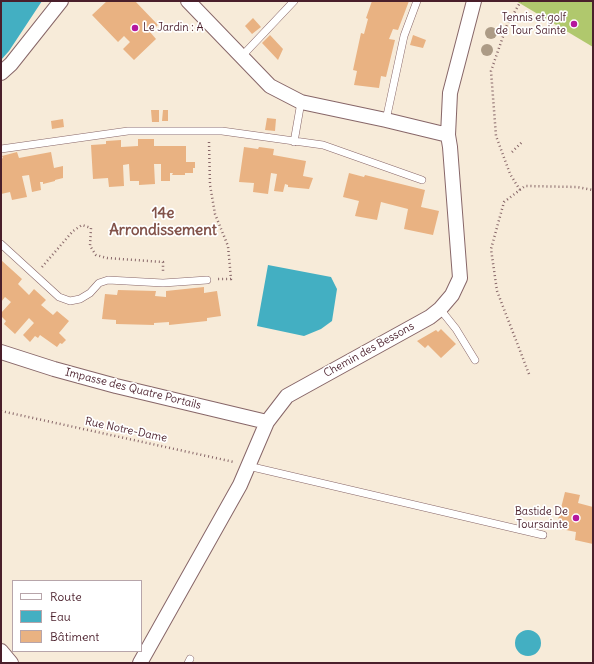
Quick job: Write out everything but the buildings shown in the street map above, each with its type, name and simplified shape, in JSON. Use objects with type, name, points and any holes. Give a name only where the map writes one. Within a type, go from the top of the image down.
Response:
[{"type":"street","points":[[1,74],[11,64],[61,1]]},
{"type":"street","points":[[188,1],[270,86],[301,102],[448,135]]},
{"type":"street","name":"Chemin des Bessons","points":[[140,663],[240,485],[267,422],[286,396],[430,317],[440,309],[452,295],[460,278],[448,135],[450,93],[474,1]]},
{"type":"street","name":"Impasse des Quatre Portails","points":[[1,352],[54,369],[116,386],[267,422]]},
{"type":"street","points":[[1,651],[11,663]]},
{"type":"lane","points":[[242,56],[294,1]]},
{"type":"lane","points":[[386,120],[404,36],[417,1]]},
{"type":"lane","points":[[294,142],[301,102]]},
{"type":"lane","points":[[1,149],[128,131],[222,131],[323,145],[422,180]]},
{"type":"lane","points":[[1,244],[59,297],[70,301],[80,299],[90,293],[99,283],[108,280],[163,283],[207,280]]},
{"type":"lane","points":[[440,309],[456,329],[475,360]]},
{"type":"lane","points":[[248,466],[543,535]]},
{"type":"path","points":[[520,190],[510,174],[496,136],[491,72],[507,25],[521,1]]},
{"type":"path","points":[[207,280],[231,279],[228,246],[215,214],[210,186],[209,131]]},
{"type":"path","points":[[512,152],[522,142]]},
{"type":"path","points":[[529,374],[497,291],[491,249],[504,202],[525,186],[577,187],[593,190]]},
{"type":"path","points":[[35,275],[73,231],[82,225],[91,228],[90,246],[96,254],[107,258],[163,262],[163,283]]},
{"type":"path","name":"Rue Notre-Dame","points":[[1,411],[223,459],[248,466]]},
{"type":"green space","name":"Tennis et golf de Tour Sainte","points":[[516,1],[593,1],[593,47]]},
{"type":"water","points":[[1,1],[42,1],[9,51],[1,60]]},
{"type":"water","points":[[268,265],[331,277],[337,289],[332,321],[321,329],[304,336],[257,326]]},
{"type":"water","points":[[528,630],[537,634],[541,643],[537,652],[528,656],[519,652],[515,643],[519,634]]},
{"type":"place","name":"Tennis et golf de Tour Sainte","points":[[574,24]]},
{"type":"place","name":"Le Jardin : A","points":[[135,28]]},
{"type":"place","name":"Bastide De Toursainte","points":[[576,518]]},
{"type":"district","name":"14e Arrondissement","points":[[163,222]]}]
